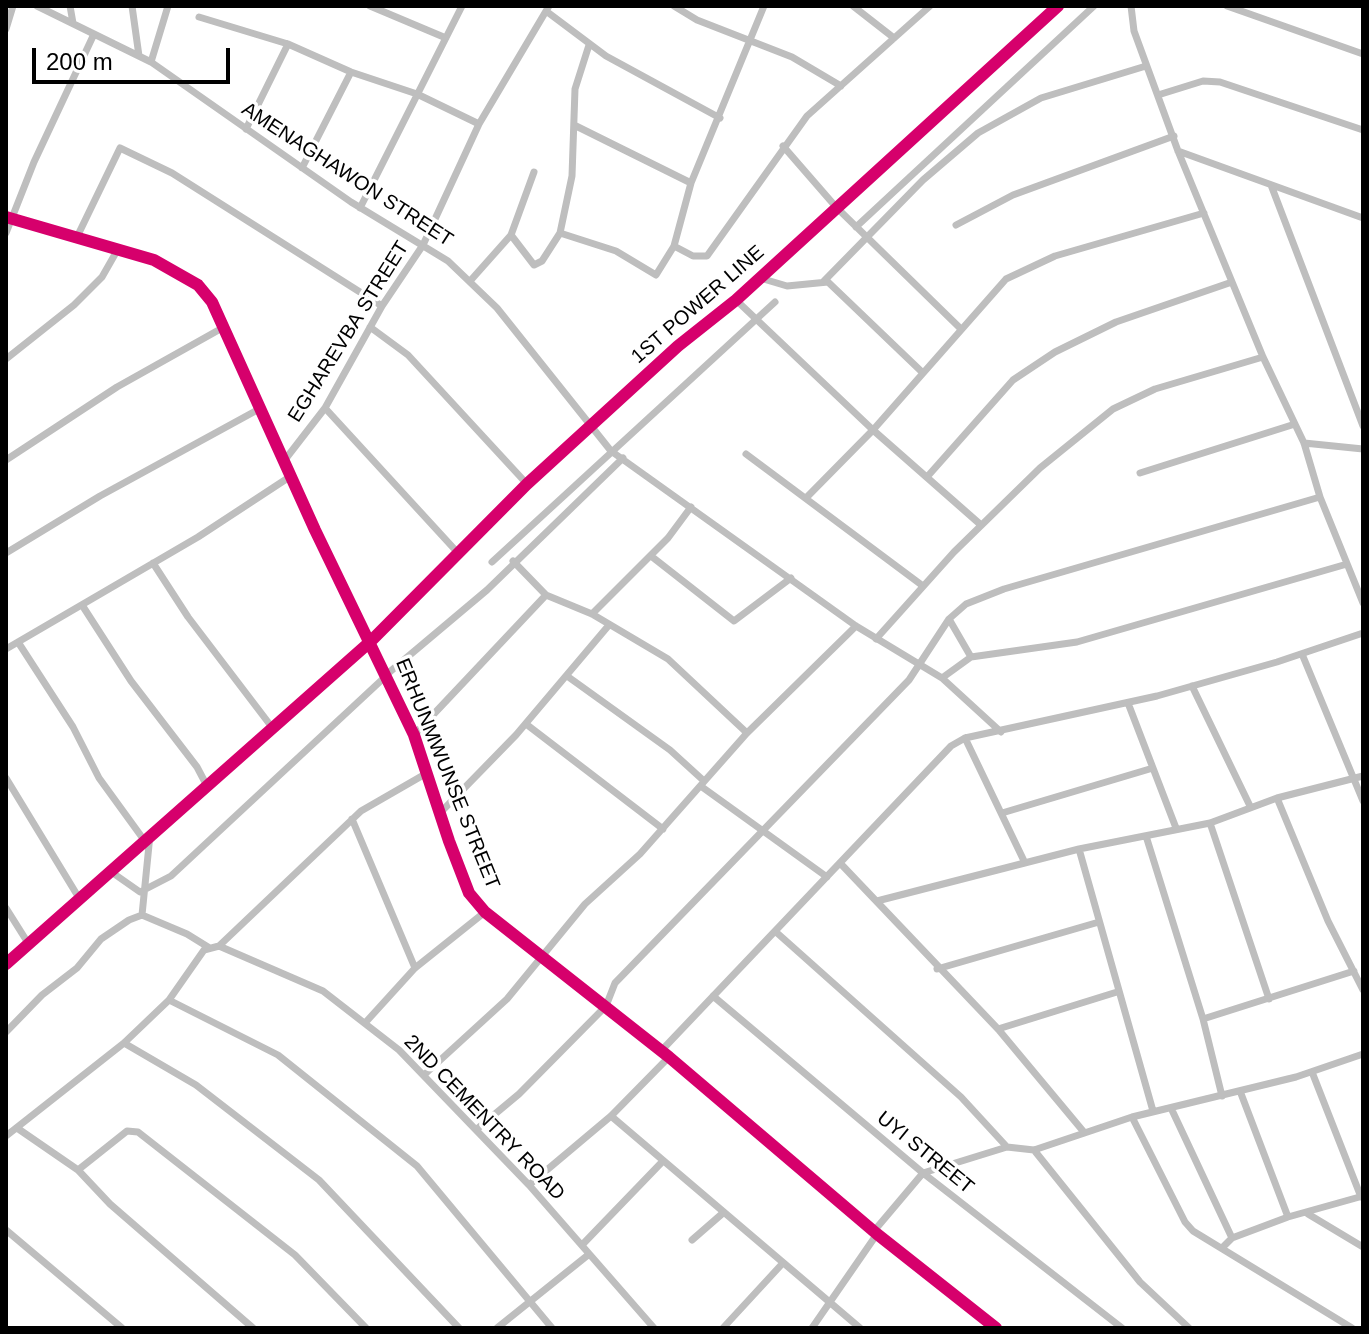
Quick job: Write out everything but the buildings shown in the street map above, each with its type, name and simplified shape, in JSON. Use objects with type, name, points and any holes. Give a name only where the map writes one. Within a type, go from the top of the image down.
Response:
[{"type":"street","points":[[6,29],[13,6]]},
{"type":"street","name":"AMENAGHAWON STREET","points":[[37,6],[151,62],[360,208],[423,245],[471,280],[611,451]]},
{"type":"street","points":[[70,6],[73,23]]},
{"type":"street","points":[[132,6],[139,56]]},
{"type":"street","points":[[151,62],[168,6]]},
{"type":"street","points":[[370,6],[446,38]]},
{"type":"street","points":[[360,208],[462,6]]},
{"type":"street","points":[[674,6],[697,20],[792,57],[841,86]]},
{"type":"street","points":[[560,233],[587,239],[616,251],[656,275],[674,246],[691,183],[764,6]]},
{"type":"street","points":[[853,6],[894,38]]},
{"type":"street","points":[[674,246],[693,256],[707,256],[807,116],[930,6]]},
{"type":"street","name":"1ST POWER LINE","points":[[6,964],[271,726],[371,641],[527,484],[592,428],[678,346],[736,300],[1058,6]]},
{"type":"street","points":[[856,227],[1094,6]]},
{"type":"street","points":[[1131,6],[1134,31],[1178,151],[1263,357],[1304,443],[1320,497],[1363,603]]},
{"type":"street","points":[[1227,6],[1363,54]]},
{"type":"street","points":[[548,8],[589,45],[720,118]]},
{"type":"street","name":"EGHAREVBA STREET","points":[[284,461],[325,408],[382,306],[423,245],[479,124],[548,8]]},
{"type":"street","points":[[199,17],[288,44],[351,72],[417,94],[479,124]]},
{"type":"street","points":[[6,233],[34,162],[94,34]]},
{"type":"street","points":[[246,129],[288,44]]},
{"type":"street","points":[[511,235],[534,265],[542,261],[560,233],[572,176],[575,89],[589,45]]},
{"type":"street","points":[[760,278],[796,287],[824,281],[942,164],[995,123],[1041,98],[1146,66]]},
{"type":"street","points":[[302,168],[351,72]]},
{"type":"street","points":[[1158,95],[1203,81],[1220,82],[1363,130]]},
{"type":"street","points":[[574,125],[691,183]]},
{"type":"street","points":[[956,225],[1013,195],[1174,136]]},
{"type":"street","points":[[783,146],[836,207],[961,329]]},
{"type":"street","points":[[77,237],[120,148],[172,173],[382,306]]},
{"type":"street","points":[[1178,151],[1193,159],[1363,218]]},
{"type":"street","points":[[1186,170],[1193,159]]},
{"type":"street","points":[[471,280],[511,235],[534,172]]},
{"type":"street","points":[[1271,185],[1363,426]]},
{"type":"street","points":[[806,498],[873,430],[1006,279],[1029,267],[1204,213]]},
{"type":"street","name":"ERHUNMWUNSE STREET","points":[[10,218],[118,249],[178,271],[198,285],[224,327],[291,476],[371,641],[414,735],[469,893],[485,912],[669,1057],[876,1232],[996,1328]]},
{"type":"street","points":[[6,359],[74,305],[102,277],[118,249]]},
{"type":"street","points":[[824,281],[923,373]]},
{"type":"street","points":[[927,477],[1013,380],[1034,366],[1116,322],[1232,282]]},
{"type":"street","points":[[736,300],[873,430],[981,525]]},
{"type":"street","points":[[492,562],[775,302]]},
{"type":"street","points":[[6,460],[117,387],[224,327]]},
{"type":"street","points":[[370,327],[408,355],[527,484]]},
{"type":"street","points":[[876,639],[981,525],[1040,468],[1113,409],[1155,389],[1263,357]]},
{"type":"street","points":[[6,553],[100,496],[261,408]]},
{"type":"street","points":[[325,408],[458,553]]},
{"type":"street","points":[[1140,473],[1295,424]]},
{"type":"street","points":[[1304,443],[1363,449]]},
{"type":"street","points":[[611,451],[856,626],[942,678],[1001,732]]},
{"type":"street","points":[[746,454],[923,586]]},
{"type":"street","points":[[143,892],[190,862],[386,675],[487,590],[513,561],[623,458]]},
{"type":"street","points":[[6,649],[153,563],[291,476]]},
{"type":"street","points":[[477,1129],[519,1094],[606,1006],[615,983],[920,666],[949,619],[966,604],[1004,589],[1320,497]]},
{"type":"street","points":[[592,614],[618,585],[651,556],[691,507]]},
{"type":"street","points":[[651,556],[734,621],[791,578]]},
{"type":"street","points":[[513,561],[546,595],[592,614],[668,659],[747,733]]},
{"type":"street","points":[[153,563],[188,617],[271,726]]},
{"type":"street","points":[[942,678],[971,657],[1077,642],[1347,564]]},
{"type":"street","points":[[414,735],[546,595]]},
{"type":"street","points":[[82,605],[131,681],[197,767],[207,786]]},
{"type":"street","points":[[949,619],[971,657]]},
{"type":"street","points":[[440,813],[526,724],[609,625]]},
{"type":"street","points":[[425,1074],[507,999],[585,904],[663,829],[747,733],[856,626]]},
{"type":"street","points":[[661,1051],[936,759],[965,738],[1128,703],[1302,654],[1363,633]]},
{"type":"street","points":[[18,642],[73,727],[99,778],[147,838],[148,872],[142,915]]},
{"type":"street","points":[[1302,654],[1363,801]]},
{"type":"street","points":[[567,676],[670,750],[703,784],[827,877]]},
{"type":"street","points":[[1192,686],[1250,806]]},
{"type":"street","points":[[1128,703],[1176,828]]},
{"type":"street","points":[[526,724],[663,829]]},
{"type":"street","points":[[965,738],[1025,863]]},
{"type":"street","points":[[1002,813],[1153,768]]},
{"type":"street","points":[[6,1032],[42,995],[77,968],[101,939],[129,920],[142,915],[187,934],[208,947],[219,946],[352,819],[390,792],[427,773]]},
{"type":"street","points":[[877,901],[1079,849],[1210,823],[1250,806],[1363,776]]},
{"type":"street","points":[[6,778],[79,898]]},
{"type":"street","points":[[1277,798],[1328,921],[1363,990]]},
{"type":"street","points":[[352,819],[415,968]]},
{"type":"street","points":[[1210,823],[1269,999]]},
{"type":"street","points":[[1146,836],[1203,1019],[1222,1096]]},
{"type":"street","points":[[1079,849],[1153,1111]]},
{"type":"street","points":[[840,863],[937,969],[998,1029],[1083,1131]]},
{"type":"street","points":[[110,871],[132,888],[143,892]]},
{"type":"street","points":[[6,908],[28,943]]},
{"type":"street","points":[[365,1023],[415,968],[485,912]]},
{"type":"street","points":[[937,969],[1099,922]]},
{"type":"street","points":[[776,932],[961,1097],[1007,1147]]},
{"type":"street","name":"2ND CEMENTRY ROAD","points":[[219,946],[323,991],[425,1074],[529,1185],[654,1328]]},
{"type":"street","points":[[6,1136],[124,1043],[169,1000],[208,947]]},
{"type":"street","points":[[1203,1019],[1354,971]]},
{"type":"street","points":[[998,1029],[1117,992]]},
{"type":"street","name":"UYI STREET","points":[[713,996],[923,1173],[1122,1328]]},
{"type":"street","points":[[169,1000],[278,1055],[417,1166],[552,1328]]},
{"type":"street","points":[[124,1043],[196,1085],[319,1180],[459,1328]]},
{"type":"street","points":[[812,1328],[876,1232],[923,1173],[1007,1147],[1034,1150],[1083,1131],[1312,1072],[1363,1054]]},
{"type":"street","points":[[529,1185],[611,1116],[669,1057]]},
{"type":"street","points":[[1222,1248],[1232,1238],[1288,1217],[1308,1214],[1362,1196],[1312,1072]]},
{"type":"street","points":[[1240,1091],[1288,1217]]},
{"type":"street","points":[[1171,1108],[1232,1238]]},
{"type":"street","points":[[611,1116],[860,1328]]},
{"type":"street","points":[[1132,1117],[1185,1222],[1352,1328]]},
{"type":"street","points":[[17,1128],[78,1170],[110,1204],[253,1328]]},
{"type":"street","points":[[78,1170],[127,1131],[138,1132],[295,1255],[366,1328]]},
{"type":"street","points":[[1034,1150],[1140,1282],[1189,1328]]},
{"type":"street","points":[[582,1245],[663,1161]]},
{"type":"street","points":[[692,1240],[723,1213]]},
{"type":"street","points":[[1308,1214],[1363,1247]]},
{"type":"street","points":[[6,1230],[122,1328]]},
{"type":"street","points":[[497,1328],[588,1255]]},
{"type":"street","points":[[723,1328],[782,1264]]},
{"type":"cycle path","points":[[6,964],[371,641],[527,484],[678,346],[736,300],[1058,6]]},
{"type":"cycle path","points":[[6,217],[154,260],[198,285],[212,302],[315,530],[414,735],[469,893],[485,912],[669,1057],[877,1234],[996,1328]]}]
